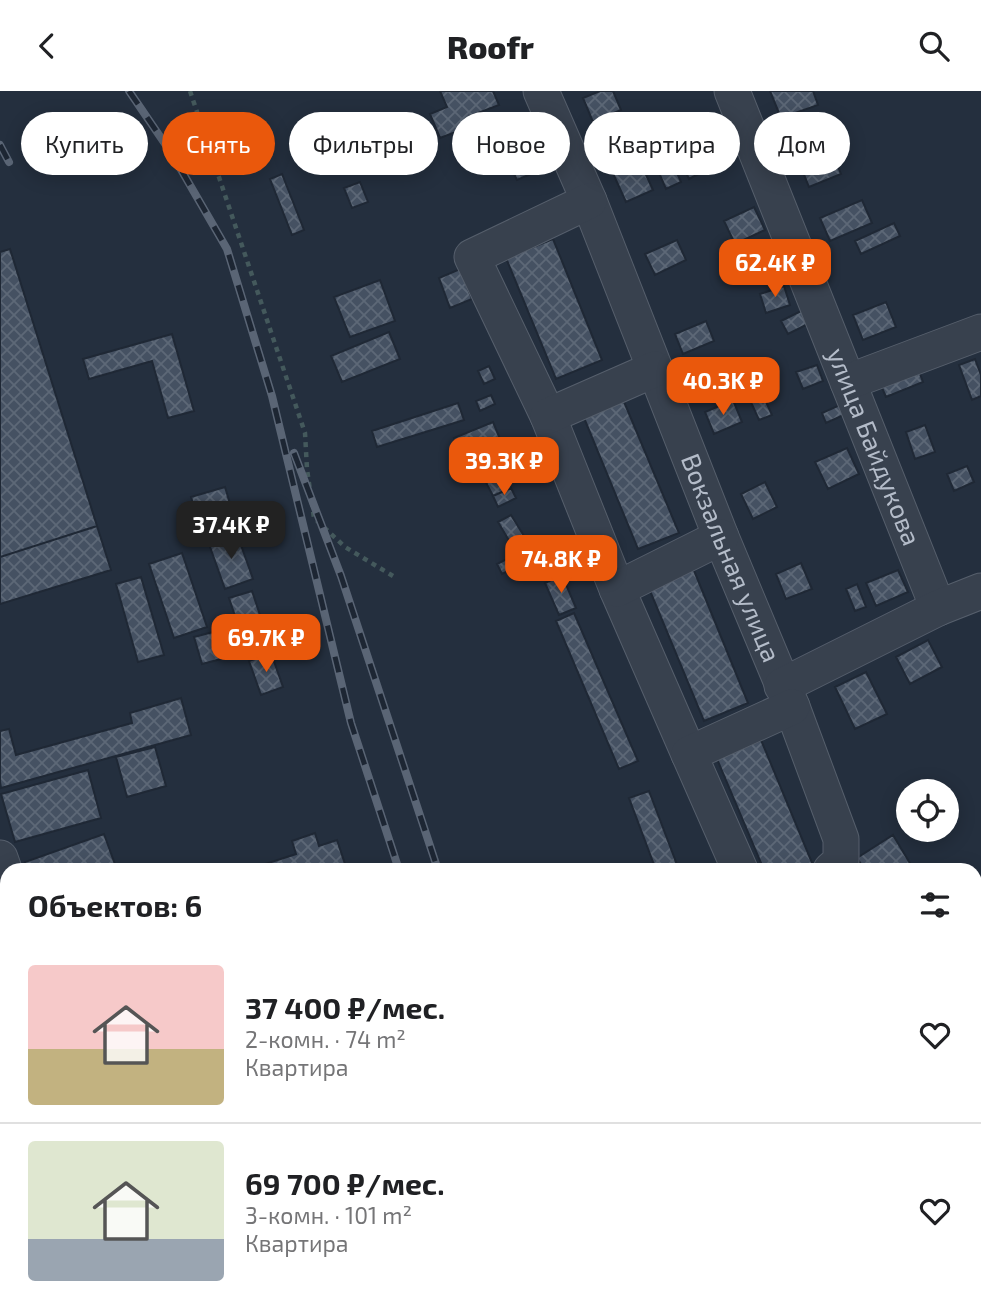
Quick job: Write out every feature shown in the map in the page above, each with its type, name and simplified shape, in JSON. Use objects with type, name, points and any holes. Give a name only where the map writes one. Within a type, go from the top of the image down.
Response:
[{"type":"street","name":"Вокзальная улица","points":[[541,91],[589,201],[721,537],[787,696],[841,839],[839,863]]},
{"type":"street","name":"улица Байдукова","points":[[732,91],[938,608]]},
{"type":"street","points":[[589,201],[472,257],[548,416],[617,589],[737,863]]},
{"type":"street","points":[[848,381],[981,332]]},
{"type":"street","points":[[548,416],[655,369]]},
{"type":"street","points":[[617,589],[721,537]]},
{"type":"street","points":[[689,754],[938,608],[981,591]]},
{"type":"path","points":[[190,91],[305,433],[314,518],[345,547],[393,576]]},
{"type":"building","points":[[440,91],[493,91],[499,105],[481,112],[452,112],[452,133],[440,138],[438,112],[435,112],[447,107]]},
{"type":"building","points":[[600,91],[613,91],[621,110],[589,112],[583,98]]},
{"type":"building","points":[[770,91],[813,91],[818,105],[798,112],[779,112]]},
{"type":"building","points":[[282,174],[304,230],[292,235],[270,179]]},
{"type":"building","points":[[514,175],[528,175],[517,180]]},
{"type":"building","points":[[614,175],[646,175],[653,190],[626,202]]},
{"type":"building","points":[[660,175],[678,175],[681,182],[666,189]]},
{"type":"building","points":[[804,175],[839,175],[809,187]]},
{"type":"building","points":[[360,182],[368,202],[352,208],[344,188]]},
{"type":"building","points":[[862,200],[872,223],[830,241],[820,218]]},
{"type":"building","points":[[754,207],[765,230],[735,244],[724,221]]},
{"type":"building","points":[[894,223],[900,236],[861,254],[855,241]]},
{"type":"building","points":[[553,239],[602,360],[556,379],[506,258]]},
{"type":"building","points":[[677,240],[686,260],[655,275],[645,254]]},
{"type":"building","points":[[10,249],[97,526],[0,557],[0,252]]},
{"type":"building","points":[[460,269],[472,299],[450,308],[439,278]]},
{"type":"building","points":[[380,280],[395,321],[350,337],[334,297]]},
{"type":"building","points":[[784,286],[790,305],[766,313],[760,294]]},
{"type":"building","points":[[886,302],[896,327],[863,340],[853,315]]},
{"type":"building","points":[[803,310],[810,323],[788,334],[781,321]]},
{"type":"building","points":[[706,321],[714,341],[683,354],[675,334]]},
{"type":"building","points":[[389,332],[400,359],[342,382],[331,356]]},
{"type":"building","points":[[172,334],[194,411],[168,418],[152,361],[89,379],[83,359]]},
{"type":"building","points":[[975,359],[981,375],[981,396],[972,400],[959,365]]},
{"type":"building","points":[[817,365],[823,381],[803,389],[796,372]]},
{"type":"building","points":[[489,366],[495,379],[484,384],[478,371]]},
{"type":"building","points":[[917,366],[923,382],[886,397],[879,381]]},
{"type":"building","points":[[491,395],[495,404],[480,411],[476,401]]},
{"type":"building","points":[[763,395],[772,415],[759,420],[750,400]]},
{"type":"building","points":[[622,397],[679,533],[638,549],[582,413]]},
{"type":"building","points":[[733,400],[742,422],[714,434],[705,412]]},
{"type":"building","points":[[458,403],[464,420],[377,447],[372,431]]},
{"type":"building","points":[[842,404],[846,414],[826,423],[822,413]]},
{"type":"building","points":[[493,422],[500,439],[460,455],[454,438]]},
{"type":"building","points":[[925,425],[935,452],[915,459],[906,432]]},
{"type":"building","points":[[847,448],[859,474],[828,489],[815,462]]},
{"type":"building","points":[[495,457],[511,488],[493,496],[477,465]]},
{"type":"building","points":[[967,466],[974,482],[954,491],[947,474]]},
{"type":"building","points":[[765,482],[777,507],[753,519],[741,494]]},
{"type":"building","points":[[225,487],[238,530],[204,540],[191,497]]},
{"type":"building","points":[[511,488],[516,498],[498,507],[493,496]]},
{"type":"building","points":[[511,515],[524,536],[511,544],[498,522]]},
{"type":"building","points":[[97,526],[111,570],[0,604],[0,557]]},
{"type":"building","points":[[237,534],[253,579],[225,589],[209,544]]},
{"type":"building","points":[[182,553],[207,627],[174,638],[149,564]]},
{"type":"building","points":[[517,554],[522,564],[502,574],[497,564]]},
{"type":"building","points":[[801,563],[812,589],[786,599],[776,574]]},
{"type":"building","points":[[693,568],[748,703],[704,721],[648,586]]},
{"type":"building","points":[[898,570],[908,592],[876,606],[866,583]]},
{"type":"building","points":[[562,575],[576,608],[559,615],[545,583]]},
{"type":"building","points":[[141,577],[164,655],[138,662],[116,584]]},
{"type":"building","points":[[857,584],[866,607],[855,611],[846,589]]},
{"type":"building","points":[[252,591],[260,615],[237,622],[229,598]]},
{"type":"building","points":[[574,613],[638,761],[619,769],[556,621]]},
{"type":"building","points":[[213,632],[221,659],[202,664],[194,637]]},
{"type":"building","points":[[928,640],[942,667],[910,684],[896,657]]},
{"type":"building","points":[[271,653],[283,687],[261,695],[249,661]]},
{"type":"building","points":[[866,672],[887,714],[855,729],[835,687]]},
{"type":"building","points":[[181,698],[191,735],[1,788],[0,731],[9,729],[16,755],[132,723],[130,713]]},
{"type":"building","points":[[761,740],[812,863],[761,863],[717,759]]},
{"type":"building","points":[[155,747],[166,786],[127,797],[116,757]]},
{"type":"building","points":[[88,770],[101,818],[15,842],[1,794]]},
{"type":"building","points":[[649,791],[676,863],[653,863],[629,798]]},
{"type":"building","points":[[315,833],[319,846],[337,840],[345,863],[268,863],[296,854],[292,841]]},
{"type":"building","points":[[104,834],[114,863],[25,863]]},
{"type":"building","points":[[893,835],[910,863],[860,863],[857,858]]},
{"type":"railway","points":[[129,91],[172,154],[227,249],[272,396],[351,723],[397,863]]},
{"type":"railway","points":[[0,145],[9,162]]},
{"type":"railway","points":[[294,453],[341,576],[436,863]]}]
